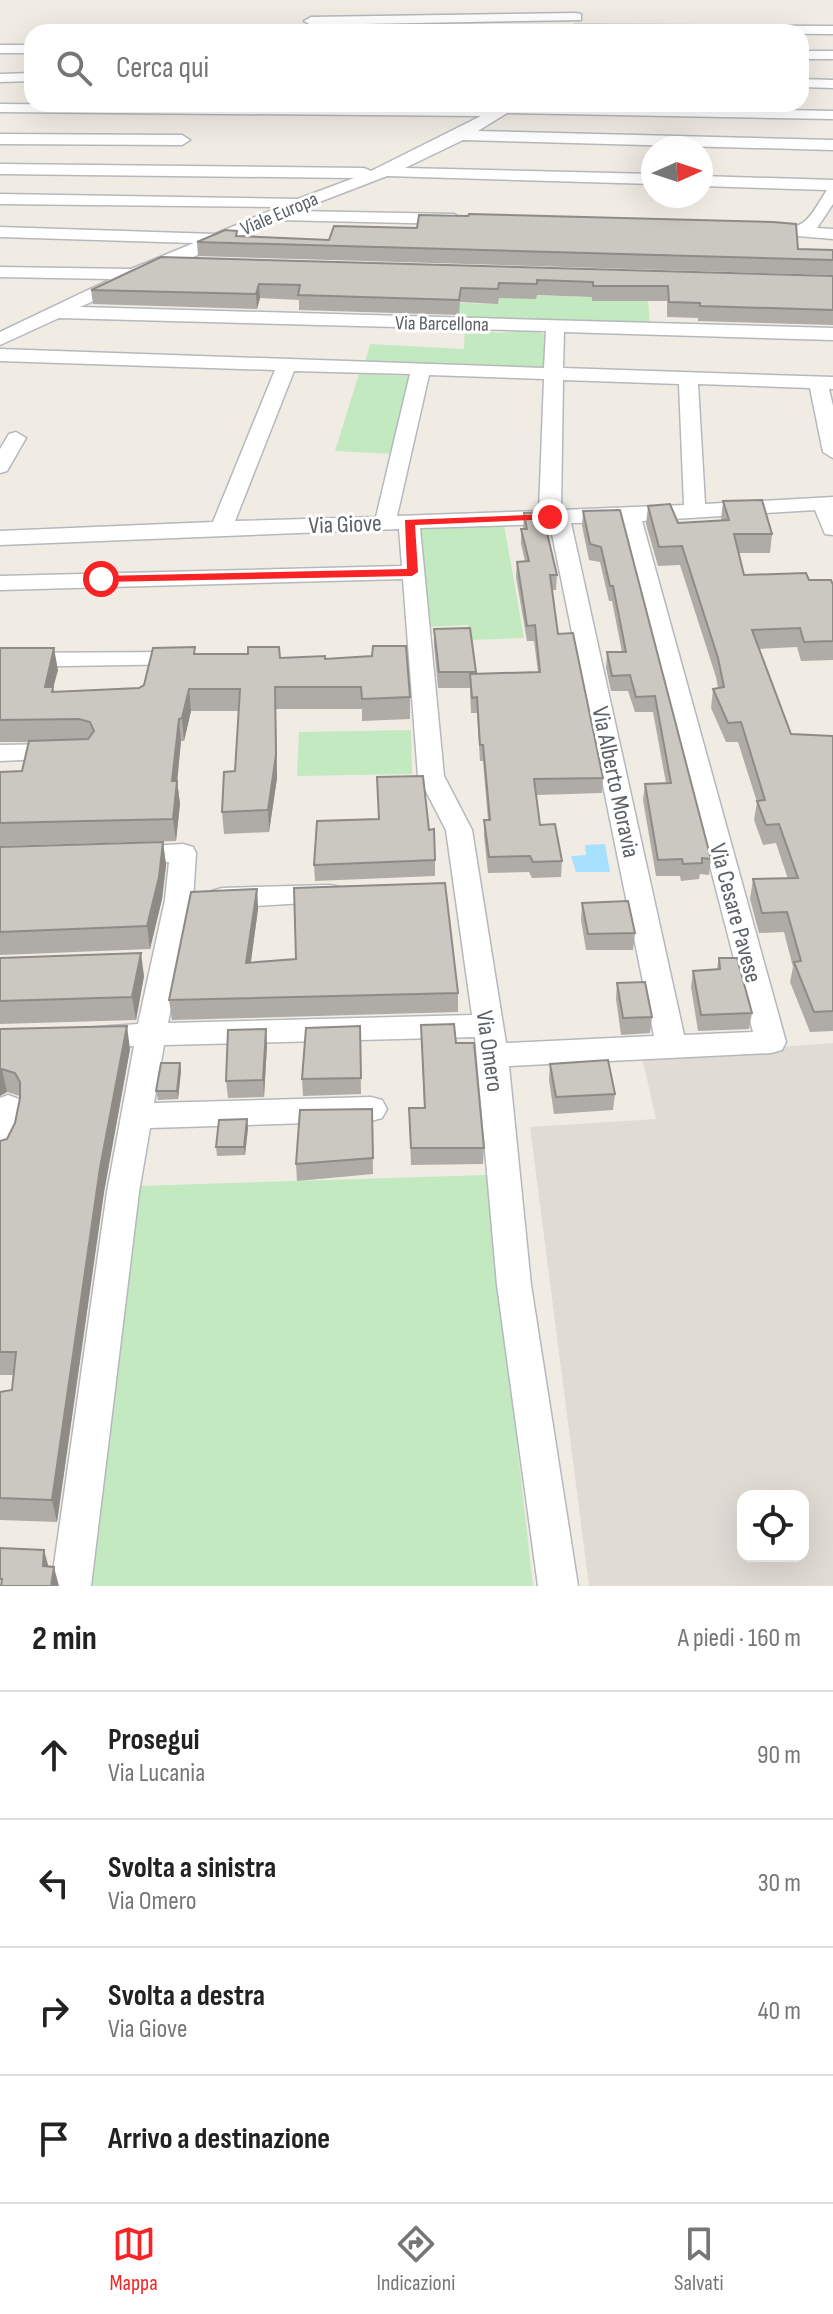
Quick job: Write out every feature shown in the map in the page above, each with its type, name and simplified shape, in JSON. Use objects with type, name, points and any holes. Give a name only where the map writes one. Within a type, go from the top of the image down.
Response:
[{"type":"street","points":[[574,24],[576,0]]},
{"type":"street","points":[[311,21],[469,24]]},
{"type":"street","points":[[809,30],[833,30]]},
{"type":"street","points":[[0,49],[24,49]]},
{"type":"street","points":[[809,55],[833,55]]},
{"type":"street","points":[[0,78],[24,77]]},
{"type":"street","points":[[809,83],[833,84]]},
{"type":"street","points":[[0,108],[24,108]]},
{"type":"street","name":"Viale Europa","points":[[0,339],[135,274],[304,202],[383,173],[499,112]]},
{"type":"street","points":[[693,112],[833,115]]},
{"type":"street","points":[[460,135],[833,145]]},
{"type":"street","points":[[0,139],[182,140]]},
{"type":"street","points":[[0,169],[641,179]]},
{"type":"street","points":[[713,181],[833,185]]},
{"type":"street","points":[[802,230],[811,225],[833,192]]},
{"type":"street","points":[[0,199],[304,202]]},
{"type":"street","points":[[270,216],[474,219]]},
{"type":"street","points":[[740,227],[833,234]]},
{"type":"street","points":[[0,232],[219,239]]},
{"type":"street","points":[[163,264],[209,266]]},
{"type":"street","points":[[0,272],[135,274]]},
{"type":"street","name":"Via Barcellona","points":[[51,312],[833,334]]},
{"type":"street","name":"Via Alberto Moravia","points":[[555,326],[554,516],[672,1048]]},
{"type":"street","points":[[0,355],[826,382],[833,452]]},
{"type":"street","points":[[221,528],[286,366]]},
{"type":"street","name":"Via Omero","points":[[420,371],[397,523],[412,572],[411,658],[431,776],[459,830],[490,1040],[514,1285],[558,1586]]},
{"type":"street","points":[[688,379],[695,511]]},
{"type":"street","points":[[0,467],[16,438]]},
{"type":"street","points":[[828,504],[833,529]]},
{"type":"street","name":"Via Giove","points":[[0,538],[630,515],[828,504]]},
{"type":"street","name":"Via Cesare Pavese","points":[[61,1037],[153,1035],[490,1040],[672,1048],[771,1042],[630,515]]},
{"type":"street","points":[[0,583],[412,572]]},
{"type":"street","points":[[0,660],[202,659]]},
{"type":"street","points":[[0,753],[82,752]]},
{"type":"street","points":[[71,1586],[123,1192],[153,1035],[149,963],[179,900],[183,853],[107,855]]},
{"type":"street","points":[[435,888],[466,887]]},
{"type":"street","points":[[179,900],[359,892]]},
{"type":"street","points":[[0,1150],[8,1107]]},
{"type":"street","points":[[138,1116],[371,1109]]},
{"type":"shaded area","points":[[833,1043],[833,1586],[589,1586],[530,1127],[656,1119],[642,1057]]},
{"type":"green space","points":[[499,294],[648,299],[650,324],[454,320],[458,303],[498,304]]},
{"type":"green space","points":[[465,327],[499,333],[535,330],[547,336],[546,371],[364,366],[370,344],[464,349]]},
{"type":"green space","points":[[359,374],[411,376],[392,454],[335,451]]},
{"type":"green space","points":[[504,525],[524,638],[469,640],[468,625],[425,627],[420,528]]},
{"type":"green space","points":[[411,730],[412,774],[297,776],[299,732]]},
{"type":"green space","points":[[487,1175],[533,1586],[91,1586],[138,1186]]},
{"type":"water","points":[[605,844],[610,872],[576,872],[571,856],[586,855],[585,845]]},
{"type":"building","points":[[419,215],[796,224],[798,249],[833,250],[833,260],[197,242],[225,230],[237,231],[236,236],[329,240],[334,226],[417,228]]},
{"type":"building","points":[[161,257],[833,276],[833,310],[700,306],[700,303],[669,302],[668,286],[593,286],[593,282],[537,280],[537,284],[499,283],[498,289],[461,288],[459,300],[298,295],[300,285],[259,284],[256,294],[91,290]]},
{"type":"building","points":[[762,500],[772,534],[734,534],[744,575],[806,573],[809,580],[831,580],[833,585],[833,641],[804,642],[800,628],[752,630],[791,734],[833,736],[833,1011],[814,1012],[794,962],[801,961],[787,912],[762,913],[753,879],[798,878],[779,824],[766,825],[757,801],[765,800],[741,722],[728,723],[713,689],[724,687],[718,658],[682,546],[659,547],[648,506],[670,504],[678,523],[729,520],[723,501]]},
{"type":"building","points":[[620,510],[711,859],[702,858],[702,863],[683,864],[682,859],[658,860],[645,784],[671,783],[655,696],[636,697],[630,675],[612,676],[607,652],[626,652],[613,586],[610,586],[601,547],[590,544],[583,511]]},
{"type":"building","points":[[542,512],[557,575],[550,575],[558,634],[573,633],[603,778],[534,779],[540,825],[555,824],[562,861],[533,862],[530,856],[489,857],[484,820],[490,820],[483,745],[480,745],[477,697],[472,698],[470,674],[540,672],[535,625],[527,626],[517,562],[529,561],[521,529],[527,529],[524,513]]},
{"type":"building","points":[[470,628],[476,672],[439,672],[434,629]]},
{"type":"building","points":[[373,646],[406,646],[410,697],[362,699],[361,687],[275,687],[276,755],[268,810],[222,812],[224,772],[235,771],[240,689],[189,689],[182,718],[179,719],[172,781],[177,781],[173,819],[0,823],[0,772],[22,771],[29,741],[88,739],[94,731],[90,722],[79,719],[0,720],[0,648],[54,648],[45,687],[53,687],[52,692],[139,688],[144,685],[153,648],[195,647],[194,654],[248,654],[248,647],[279,647],[280,658],[325,656],[325,659],[372,656]]},
{"type":"building","points":[[423,776],[429,830],[434,829],[435,860],[314,865],[317,821],[379,819],[377,777]]},
{"type":"building","points":[[163,842],[159,877],[147,926],[0,932],[0,847]]},
{"type":"building","points":[[445,883],[458,993],[169,1000],[191,892],[257,889],[246,963],[296,959],[294,888]]},
{"type":"building","points":[[628,901],[635,933],[588,934],[582,903]]},
{"type":"building","points":[[141,953],[132,997],[0,1001],[0,958]]},
{"type":"building","points":[[719,958],[737,958],[752,1013],[701,1015],[693,971],[720,969]]},
{"type":"building","points":[[645,982],[652,1017],[623,1018],[617,983]]},
{"type":"building","points":[[454,1024],[456,1043],[474,1043],[484,1148],[411,1148],[409,1108],[425,1108],[421,1025]]},
{"type":"building","points":[[127,1026],[100,1168],[52,1500],[0,1498],[0,1392],[12,1390],[16,1352],[0,1352],[0,1141],[7,1139],[15,1123],[20,1082],[15,1073],[0,1070],[0,1029]]},
{"type":"building","points":[[360,1026],[361,1078],[302,1079],[306,1028]]},
{"type":"building","points":[[266,1029],[263,1080],[226,1081],[228,1030]]},
{"type":"building","points":[[608,1060],[615,1094],[556,1097],[550,1064]]},
{"type":"building","points":[[161,1063],[180,1063],[177,1091],[156,1091]]},
{"type":"building","points":[[372,1109],[373,1158],[296,1164],[300,1110]]},
{"type":"building","points":[[247,1119],[244,1147],[216,1147],[219,1120]]},
{"type":"building","points":[[0,1548],[44,1550],[43,1566],[54,1567],[51,1586],[1,1586]]},
{"type":"route","points":[[101,579],[412,572],[409,522],[550,517]]}]
